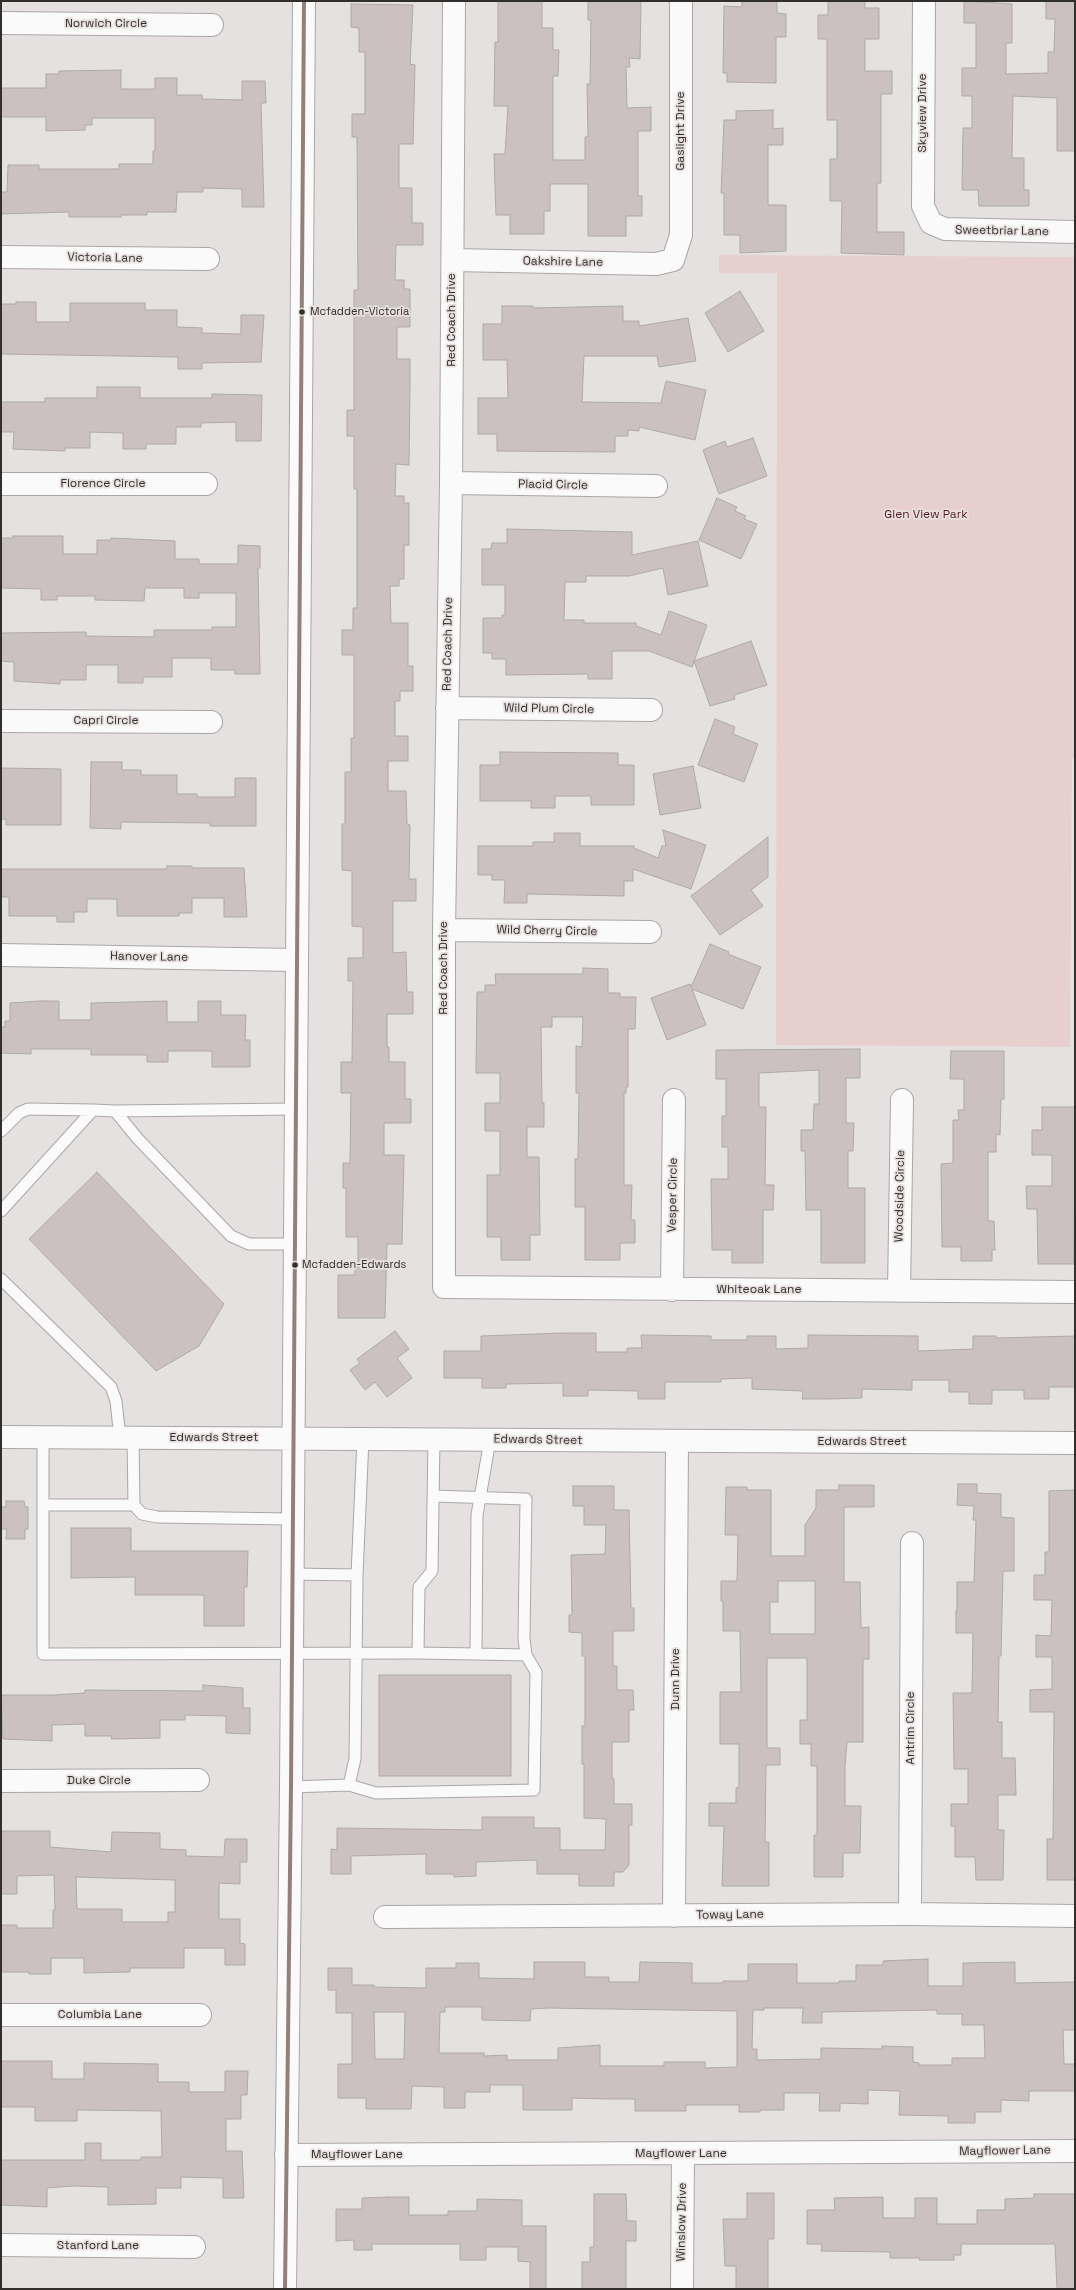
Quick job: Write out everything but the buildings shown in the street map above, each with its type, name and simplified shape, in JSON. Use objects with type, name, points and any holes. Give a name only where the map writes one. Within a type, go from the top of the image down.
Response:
[{"type":"street","points":[[285,2289],[291,1787],[304,1]]},
{"type":"street","name":"Red Coach Drive","points":[[444,1287],[444,930],[451,484],[454,1]]},
{"type":"street","name":"Gaslight Drive","points":[[673,260],[680,235],[681,1]]},
{"type":"street","name":"Skyview Drive","points":[[924,1],[923,206],[931,223]]},
{"type":"street","name":"Norwich Circle","points":[[1,23],[212,24]]},
{"type":"street","name":"Sweetbriar Lane","points":[[931,223],[945,229],[1075,232]]},
{"type":"street","name":"Victoria Lane","points":[[1,257],[208,258]]},
{"type":"street","name":"Oakshire Lane","points":[[453,260],[656,264],[673,260]]},
{"type":"street","name":"Florence Circle","points":[[1,484],[206,484]]},
{"type":"street","name":"Placid Circle","points":[[451,484],[656,486]]},
{"type":"street","name":"Wild Plum Circle","points":[[447,708],[651,710]]},
{"type":"street","name":"Capri Circle","points":[[1,721],[212,722]]},
{"type":"street","name":"Wild Cherry Circle","points":[[444,930],[650,932]]},
{"type":"street","name":"Hanover Lane","points":[[1,955],[296,960]]},
{"type":"street","name":"Vesper Circle","points":[[672,1290],[674,1100]]},
{"type":"street","name":"Woodside Circle","points":[[899,1291],[902,1100]]},
{"type":"street","name":"Whiteoak Lane","points":[[444,1287],[1075,1292]]},
{"type":"street","name":"Edwards Street","points":[[1,1437],[434,1439],[677,1442],[1075,1443]]},
{"type":"street","name":"Dunn Drive","points":[[674,1916],[677,1442]]},
{"type":"street","name":"Antrim Circle","points":[[910,1914],[912,1543]]},
{"type":"street","name":"Duke Circle","points":[[1,1781],[198,1780]]},
{"type":"street","name":"Toway Lane","points":[[385,1917],[910,1914],[1075,1916]]},
{"type":"street","name":"Columbia Lane","points":[[1,2015],[200,2015]]},
{"type":"street","name":"Mayflower Lane","points":[[286,2155],[683,2154],[1075,2150]]},
{"type":"street","name":"Winslow Drive","points":[[682,2289],[683,2154]]},
{"type":"street","name":"Stanford Lane","points":[[1,2245],[194,2247]]},
{"type":"lane","points":[[1,1131],[19,1113],[28,1109],[94,1110],[115,1112],[295,1109]]},
{"type":"lane","points":[[1,1211],[94,1110]]},
{"type":"lane","points":[[115,1112],[138,1139],[231,1236],[249,1244],[294,1244]]},
{"type":"lane","points":[[1,1279],[111,1388],[126,1438],[134,1505],[142,1514],[157,1517],[292,1519]]},
{"type":"lane","points":[[43,1438],[43,1654],[356,1654],[418,1652],[526,1655]]},
{"type":"lane","points":[[350,1785],[356,1759],[357,1575],[363,1439]]},
{"type":"lane","points":[[418,1652],[419,1587],[432,1571],[434,1439]]},
{"type":"lane","points":[[476,1654],[478,1515],[490,1440]]},
{"type":"lane","points":[[291,1787],[350,1785],[376,1794],[534,1790],[536,1672],[526,1655],[524,1639],[526,1499],[434,1496]]},
{"type":"lane","points":[[43,1505],[134,1505]]},
{"type":"lane","points":[[292,1574],[357,1575]]},
{"type":"green space","name":"Glen View Park","points":[[719,255],[1075,257],[1075,758],[1072,758],[1070,1047],[776,1045],[777,273],[719,273]]},
{"type":"transit line","points":[[285,2289],[291,1787],[304,1]]},
{"type":"place","name":"Mcfadden-Victoria","points":[[302,312]]},
{"type":"place","name":"Mcfadden-Edwards","points":[[295,1265]]}]
